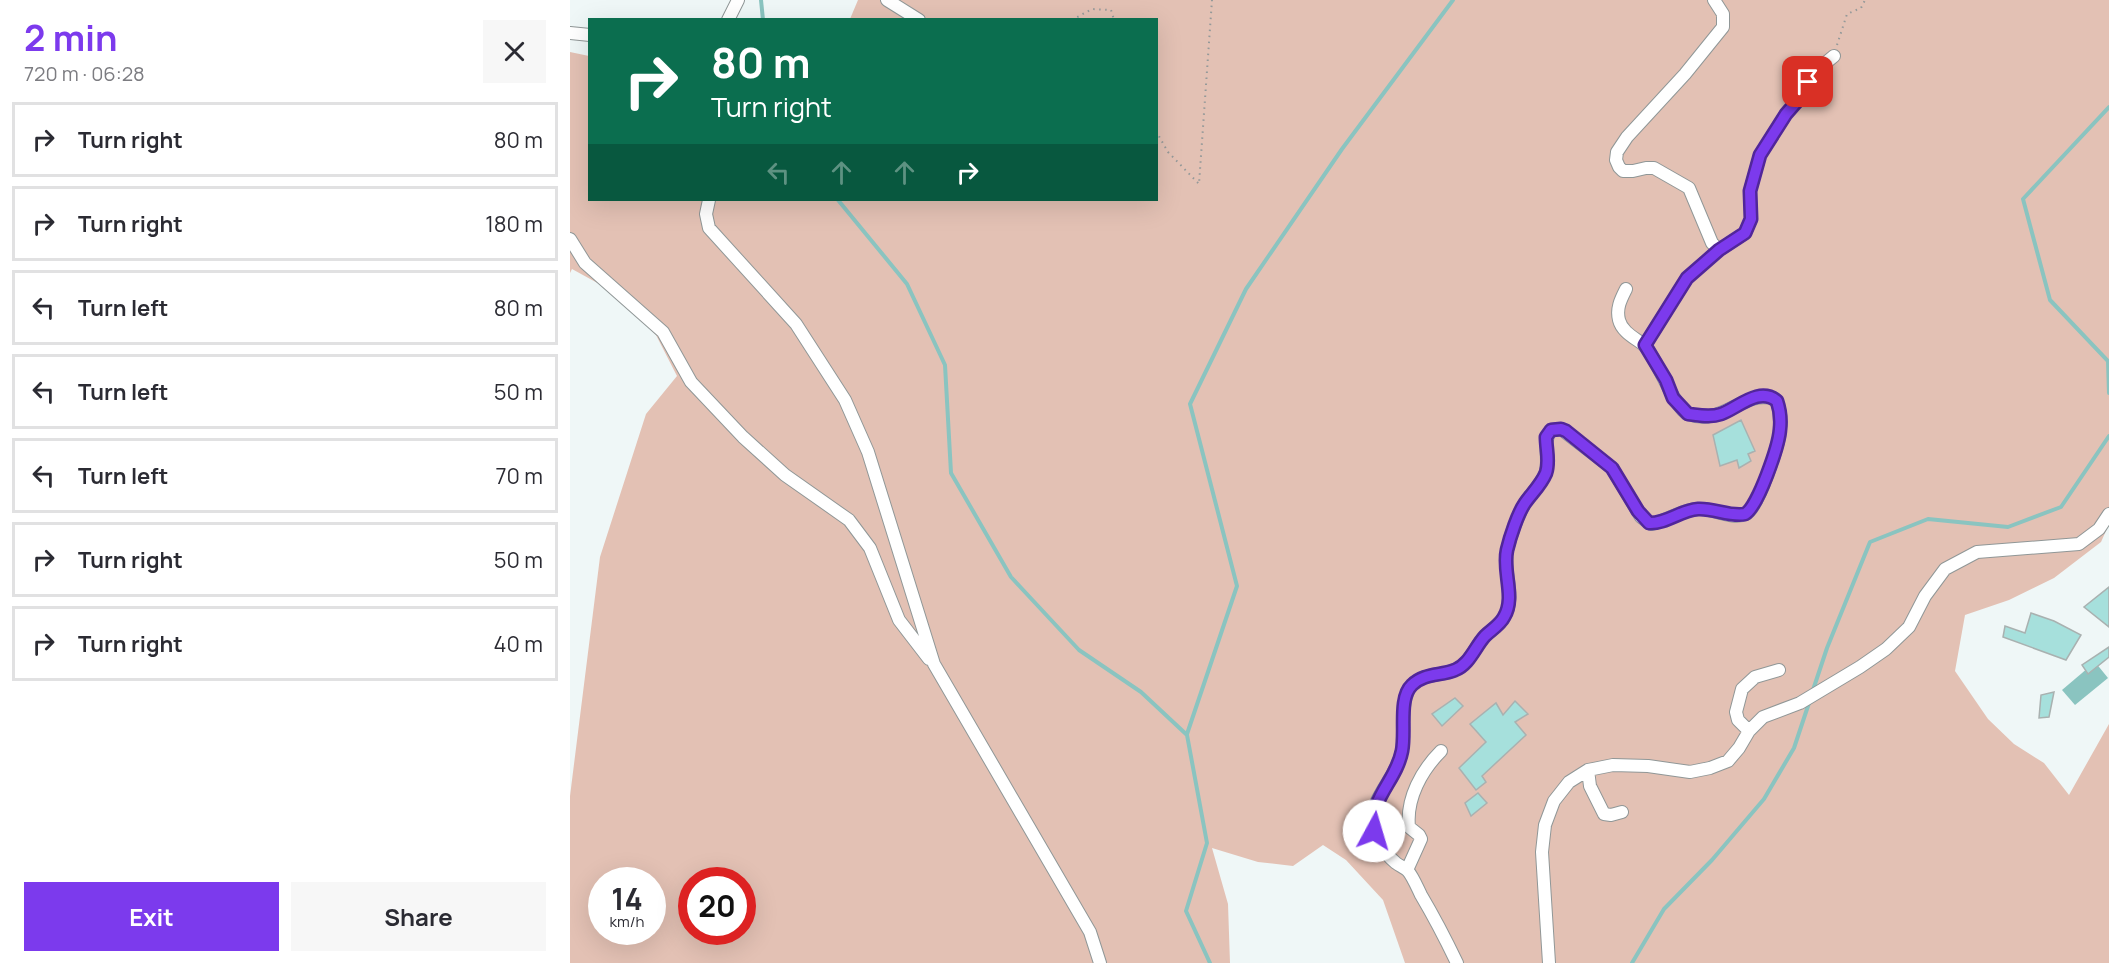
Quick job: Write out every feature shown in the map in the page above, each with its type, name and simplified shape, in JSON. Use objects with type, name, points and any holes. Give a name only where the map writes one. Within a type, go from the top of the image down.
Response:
[{"type":"street","points":[[729,18],[738,0]]},
{"type":"street","points":[[887,0],[916,18]]},
{"type":"street","points":[[1714,0],[1723,14],[1723,27],[1685,74],[1627,137],[1617,152],[1616,160],[1623,171],[1654,168],[1689,188],[1712,243],[1719,250]]},
{"type":"street","points":[[570,33],[588,35]]},
{"type":"street","points":[[1645,345],[1687,278],[1719,250],[1745,233],[1751,219],[1750,191],[1760,155],[1817,70],[1834,56]]},
{"type":"street","points":[[709,201],[706,214],[709,228],[796,324],[845,400],[868,452],[934,664]]},
{"type":"street","points":[[570,239],[585,263],[663,332],[691,382],[743,437],[785,475],[849,520],[870,548],[899,620],[934,664],[1090,932],[1100,963]]},
{"type":"street","points":[[1457,963],[1407,870],[1397,864],[1384,848],[1374,831],[1372,820],[1375,806],[1391,780],[1402,753],[1404,701],[1407,691],[1425,676],[1455,670],[1462,666],[1481,641],[1504,617],[1509,606],[1507,551],[1524,504],[1538,487],[1546,472],[1549,454],[1546,437],[1551,430],[1566,431],[1612,468],[1638,511],[1649,523],[1658,523],[1688,510],[1701,508],[1749,513],[1758,499],[1775,455],[1780,429],[1777,401],[1767,397],[1752,397],[1712,417],[1688,414],[1673,398],[1666,380],[1645,345],[1635,341],[1619,321],[1618,306],[1626,289]]},
{"type":"street","points":[[1549,963],[1542,852],[1545,825],[1554,801],[1569,782],[1588,770],[1613,765],[1648,766],[1690,772],[1728,761],[1749,731],[1763,717],[1800,703],[1887,649],[1909,627],[1925,596],[1945,569],[1977,552],[2079,544],[2099,529],[2109,514]]},
{"type":"street","points":[[1749,731],[1738,720],[1736,712],[1742,689],[1755,677],[1779,670]]},
{"type":"street","points":[[1407,870],[1421,839],[1409,827],[1410,807],[1416,787],[1429,763],[1442,751]]},
{"type":"street","points":[[1588,770],[1590,786],[1604,814],[1622,812]]},
{"type":"path","points":[[1158,134],[1168,152],[1199,183],[1212,0]]},
{"type":"path","points":[[1834,56],[1847,14],[1861,8],[1865,0]]},
{"type":"path","points":[[1076,18],[1092,9],[1111,10],[1113,18]]},
{"type":"shaded area","points":[[858,0],[2109,0],[2109,524],[2101,542],[2054,578],[2009,600],[1965,615],[1955,671],[1988,719],[2014,744],[2044,763],[2069,795],[2109,724],[2109,963],[1405,963],[1383,900],[1346,860],[1323,845],[1293,866],[1258,862],[1212,848],[1228,904],[1230,963],[570,963],[570,796],[600,557],[646,414],[677,376],[656,335],[612,291],[572,269],[570,273],[570,52],[588,56],[588,201],[1158,201],[1158,18],[850,18]]},
{"type":"water","points":[[2095,662],[2108,678],[2075,705],[2062,690]]},
{"type":"building","points":[[1741,420],[1755,451],[1748,454],[1751,461],[1739,468],[1737,460],[1720,466],[1713,435]]},
{"type":"building","points":[[2109,587],[2109,627],[2084,607]]},
{"type":"building","points":[[2031,613],[2054,621],[2081,635],[2066,660],[2003,637],[2005,626],[2025,633]]},
{"type":"building","points":[[2109,647],[2109,657],[2088,674],[2082,665]]},
{"type":"building","points":[[2054,692],[2049,717],[2039,718],[2041,695]]},
{"type":"building","points":[[1455,698],[1463,706],[1442,726],[1432,714]]},
{"type":"building","points":[[1515,701],[1528,714],[1515,722],[1526,735],[1482,776],[1486,782],[1476,790],[1459,768],[1486,742],[1470,724],[1496,703],[1503,715]]},
{"type":"building","points":[[1478,793],[1487,803],[1471,816],[1465,803]]},
{"type":"waterway","points":[[761,0],[763,18]]},
{"type":"waterway","points":[[1187,734],[1237,586],[1190,404],[1246,289],[1342,149],[1453,0]]},
{"type":"waterway","points":[[2109,107],[2023,199],[2050,300],[2108,361],[2109,393]]},
{"type":"waterway","points":[[839,201],[907,284],[945,365],[951,473],[1011,577],[1079,650],[1141,692],[1187,735],[1207,843],[1186,911],[1210,963]]},
{"type":"waterway","points":[[1813,690],[1827,648],[1870,542],[1928,519],[2008,527],[2061,507],[2109,436]]},
{"type":"waterway","points":[[1632,963],[1664,909],[1712,860],[1764,799],[1794,748],[1809,703]]},
{"type":"route","points":[[1374,831],[1372,820],[1375,806],[1391,780],[1402,753],[1404,701],[1407,691],[1425,676],[1455,670],[1462,666],[1485,636],[1501,623],[1509,606],[1507,551],[1524,504],[1538,487],[1546,472],[1549,454],[1546,437],[1551,430],[1566,431],[1612,468],[1641,517],[1649,523],[1658,523],[1688,510],[1701,508],[1741,515],[1749,513],[1758,499],[1775,455],[1780,429],[1777,401],[1767,397],[1752,397],[1712,417],[1688,414],[1673,398],[1666,380],[1645,345],[1687,278],[1719,250],[1745,233],[1751,219],[1750,191],[1760,155],[1786,114],[1800,98],[1808,82]]}]
